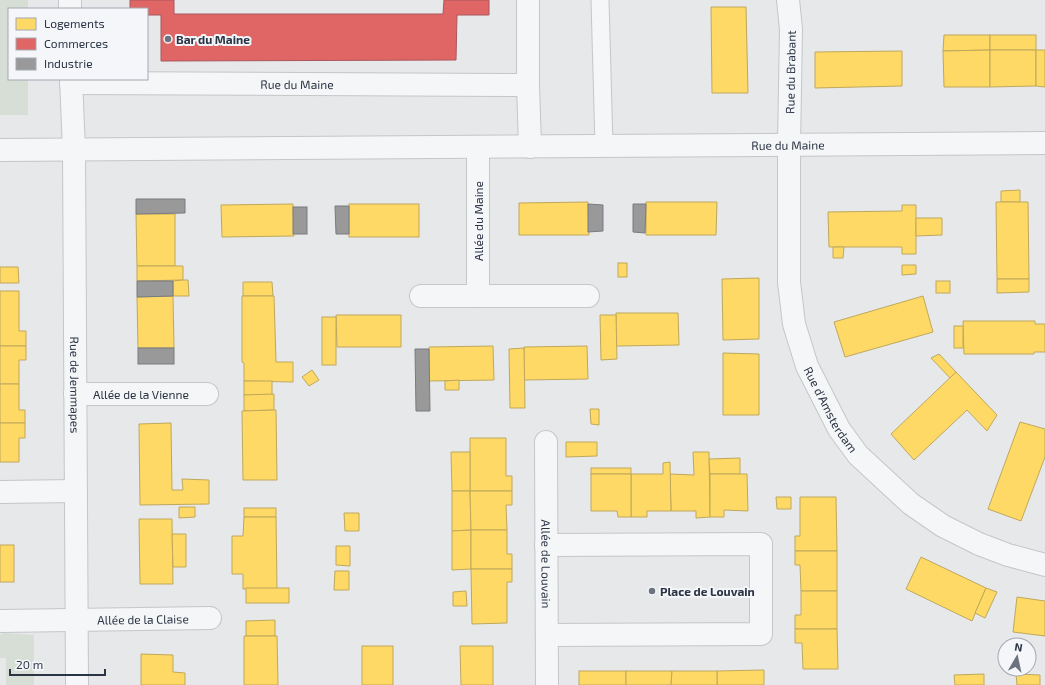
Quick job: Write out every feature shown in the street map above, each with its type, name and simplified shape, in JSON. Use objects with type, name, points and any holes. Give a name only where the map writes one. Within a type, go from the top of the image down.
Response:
[{"type":"street","points":[[528,0],[530,147]]},
{"type":"street","name":"Rue du Brabant","points":[[788,0],[791,29],[789,145]]},
{"type":"street","name":"Rue du Maine","points":[[74,150],[71,81],[528,85]]},
{"type":"street","name":"Rue du Maine","points":[[0,150],[1045,143]]},
{"type":"street","name":"Rue d'Amsterdam","points":[[789,145],[789,282],[794,324],[807,366],[839,429],[858,455],[883,479],[911,504],[943,526],[986,547],[1008,555],[1045,565]]},
{"type":"street","name":"Allée du Maine","points":[[478,147],[478,296]]},
{"type":"street","name":"Rue de Jemmapes","points":[[74,150],[77,685]]},
{"type":"street","points":[[421,296],[588,296]]},
{"type":"street","name":"Allée de la Vienne","points":[[75,394],[207,394]]},
{"type":"street","name":"Allée de Louvain","points":[[546,442],[547,685]]},
{"type":"street","points":[[0,492],[76,491]]},
{"type":"street","points":[[546,545],[761,544],[761,634],[547,635]]},
{"type":"street","name":"Allée de la Claise","points":[[77,621],[210,618]]},
{"type":"street","points":[[0,622],[77,621]]},
{"type":"lane","points":[[600,0],[604,146]]},
{"type":"shaded area","points":[[0,0],[28,0],[28,8],[8,8],[8,80],[28,80],[28,115],[0,115]]},
{"type":"shaded area","points":[[4,633],[34,635],[34,685],[6,685],[6,658],[0,658],[0,635]]},
{"type":"building: Logements","points":[[711,7],[746,7],[748,93],[712,93]]},
{"type":"building: Logements","points":[[944,35],[990,35],[990,50],[943,51]]},
{"type":"building: Logements","points":[[990,35],[1036,35],[1036,50],[990,50]]},
{"type":"building: Logements","points":[[990,50],[990,87],[944,87],[943,51]]},
{"type":"building: Logements","points":[[990,50],[1036,50],[1036,86],[990,87]]},
{"type":"building: Logements","points":[[1036,50],[1045,50],[1045,87],[1036,86]]},
{"type":"building: Logements","points":[[902,51],[902,86],[815,88],[815,52]]},
{"type":"building: Logements","points":[[1020,190],[1020,202],[1001,202],[1001,191]]},
{"type":"building: Logements","points":[[588,202],[589,235],[519,235],[519,203]]},
{"type":"building: Logements","points":[[646,202],[717,202],[716,235],[646,235]]},
{"type":"building: Logements","points":[[996,202],[1028,202],[1029,279],[997,279]]},
{"type":"building: Logements","points":[[293,204],[294,236],[222,237],[221,205]]},
{"type":"building: Logements","points":[[349,204],[419,204],[419,237],[349,237]]},
{"type":"building: Logements","points":[[902,205],[916,205],[916,254],[902,254],[902,247],[829,247],[828,212],[902,211]]},
{"type":"building: Logements","points":[[136,214],[175,214],[175,266],[137,266]]},
{"type":"building: Logements","points":[[916,218],[942,218],[942,235],[916,236]]},
{"type":"building: Logements","points":[[833,247],[844,247],[843,258],[833,258]]},
{"type":"building: Logements","points":[[618,263],[627,263],[627,277],[618,277]]},
{"type":"building: Logements","points":[[902,265],[916,265],[916,274],[902,275]]},
{"type":"building: Logements","points":[[137,266],[183,266],[183,280],[137,281]]},
{"type":"building: Logements","points":[[0,267],[18,267],[19,283],[0,283]]},
{"type":"building: Logements","points":[[759,278],[759,339],[723,340],[722,279]]},
{"type":"building: Logements","points":[[997,279],[1029,279],[1029,292],[997,293]]},
{"type":"building: Logements","points":[[188,280],[189,296],[173,296],[173,281]]},
{"type":"building: Logements","points":[[936,281],[950,281],[950,293],[936,293]]},
{"type":"building: Logements","points":[[243,282],[272,282],[273,296],[243,296]]},
{"type":"building: Logements","points":[[0,291],[19,291],[19,331],[26,331],[26,346],[0,346]]},
{"type":"building: Logements","points":[[173,296],[174,348],[138,348],[137,297]]},
{"type":"building: Logements","points":[[242,296],[274,296],[276,362],[293,362],[293,382],[244,381],[244,363],[242,362]]},
{"type":"building: Logements","points":[[923,296],[933,332],[845,357],[834,322]]},
{"type":"building: Logements","points":[[616,313],[678,313],[679,345],[616,346]]},
{"type":"building: Logements","points":[[336,315],[401,315],[401,347],[337,347]]},
{"type":"building: Logements","points":[[600,315],[616,315],[617,359],[601,360]]},
{"type":"building: Logements","points":[[322,317],[336,317],[336,365],[322,365]]},
{"type":"building: Logements","points":[[963,321],[1035,321],[1035,324],[1045,324],[1045,352],[1034,352],[1034,354],[964,354]]},
{"type":"building: Logements","points":[[954,326],[963,326],[963,348],[954,348]]},
{"type":"building: Logements","points":[[0,346],[26,346],[26,360],[19,360],[19,384],[0,384]]},
{"type":"building: Logements","points":[[493,346],[494,380],[429,381],[429,347]]},
{"type":"building: Logements","points":[[587,346],[588,379],[524,380],[524,347]]},
{"type":"building: Logements","points":[[524,348],[525,408],[510,408],[509,349]]},
{"type":"building: Logements","points":[[723,353],[759,354],[759,415],[723,415]]},
{"type":"building: Logements","points":[[939,354],[956,372],[950,378],[931,358]]},
{"type":"building: Logements","points":[[312,370],[319,380],[309,386],[302,377]]},
{"type":"building: Logements","points":[[956,372],[997,415],[987,431],[967,410],[914,460],[891,434]]},
{"type":"building: Logements","points":[[459,380],[459,390],[445,390],[445,381]]},
{"type":"building: Logements","points":[[244,381],[272,381],[272,395],[244,395]]},
{"type":"building: Logements","points":[[0,384],[19,384],[19,410],[25,410],[25,423],[0,423]]},
{"type":"building: Logements","points":[[274,394],[274,410],[244,411],[244,395]]},
{"type":"building: Logements","points":[[590,409],[599,409],[599,425],[591,424]]},
{"type":"building: Logements","points":[[276,410],[277,480],[243,480],[242,411]]},
{"type":"building: Logements","points":[[1020,422],[1045,429],[1045,457],[1021,521],[988,509]]},
{"type":"building: Logements","points":[[0,423],[25,423],[25,438],[19,438],[19,462],[0,462]]},
{"type":"building: Logements","points":[[171,423],[172,490],[183,490],[182,479],[209,480],[209,504],[140,505],[139,424]]},
{"type":"building: Logements","points":[[470,438],[506,438],[506,476],[512,476],[512,491],[470,491]]},
{"type":"building: Logements","points":[[566,442],[597,442],[597,456],[566,457]]},
{"type":"building: Logements","points":[[451,452],[470,452],[470,491],[452,491]]},
{"type":"building: Logements","points":[[693,452],[709,452],[710,517],[696,518],[696,511],[671,511],[670,474],[694,475]]},
{"type":"building: Logements","points":[[740,458],[740,474],[710,474],[709,459]]},
{"type":"building: Logements","points":[[670,462],[671,511],[647,511],[647,517],[631,517],[631,474],[663,474],[663,463]]},
{"type":"building: Logements","points":[[591,468],[631,468],[631,474],[591,474]]},
{"type":"building: Logements","points":[[591,474],[631,474],[631,517],[618,517],[617,511],[591,511]]},
{"type":"building: Logements","points":[[710,474],[747,474],[748,511],[724,510],[724,517],[710,517]]},
{"type":"building: Logements","points":[[452,491],[470,491],[471,530],[452,531]]},
{"type":"building: Logements","points":[[470,491],[512,491],[512,505],[506,505],[507,530],[471,530]]},
{"type":"building: Logements","points":[[776,497],[791,497],[791,509],[777,509]]},
{"type":"building: Logements","points":[[800,497],[836,497],[837,551],[795,551],[795,536],[800,536]]},
{"type":"building: Logements","points":[[179,507],[195,507],[195,517],[179,518]]},
{"type":"building: Logements","points":[[244,508],[276,508],[276,517],[244,517]]},
{"type":"building: Logements","points":[[344,513],[359,513],[359,531],[345,531]]},
{"type":"building: Logements","points":[[244,517],[276,517],[277,589],[243,589],[243,574],[232,574],[232,536],[243,536]]},
{"type":"building: Logements","points":[[139,519],[172,519],[173,584],[140,584]]},
{"type":"building: Logements","points":[[471,530],[471,569],[452,570],[452,531]]},
{"type":"building: Logements","points":[[471,530],[507,530],[507,554],[512,554],[512,569],[471,569]]},
{"type":"building: Logements","points":[[172,534],[186,534],[186,567],[173,567]]},
{"type":"building: Logements","points":[[0,545],[14,545],[14,582],[0,582]]},
{"type":"building: Logements","points":[[336,546],[350,546],[350,566],[336,565]]},
{"type":"building: Logements","points":[[795,551],[837,551],[837,591],[801,591],[800,565],[795,565]]},
{"type":"building: Logements","points":[[921,557],[986,588],[972,621],[906,589]]},
{"type":"building: Logements","points":[[471,569],[512,569],[512,582],[507,582],[507,623],[472,624]]},
{"type":"building: Logements","points":[[335,571],[349,571],[349,590],[334,590]]},
{"type":"building: Logements","points":[[246,588],[289,588],[289,603],[246,603]]},
{"type":"building: Logements","points":[[986,588],[997,592],[985,618],[975,613]]},
{"type":"building: Logements","points":[[466,591],[467,606],[453,606],[453,592]]},
{"type":"building: Logements","points":[[801,591],[837,591],[837,629],[795,629],[795,615],[801,615]]},
{"type":"building: Logements","points":[[1017,597],[1045,601],[1045,636],[1013,632]]},
{"type":"building: Logements","points":[[275,620],[275,636],[246,636],[246,621]]},
{"type":"building: Logements","points":[[795,629],[837,629],[838,669],[803,669],[802,643],[795,643]]},
{"type":"building: Logements","points":[[244,636],[277,636],[278,685],[244,685]]},
{"type":"building: Logements","points":[[362,646],[393,646],[393,685],[362,685]]},
{"type":"building: Logements","points":[[460,646],[493,646],[493,685],[461,685]]},
{"type":"building: Logements","points":[[141,654],[173,655],[173,672],[185,673],[185,685],[141,685]]},
{"type":"building: Logements","points":[[764,670],[764,685],[717,685],[717,671]]},
{"type":"building: Logements","points":[[579,671],[626,671],[626,685],[579,685]]},
{"type":"building: Logements","points":[[626,671],[672,671],[671,685],[626,685]]},
{"type":"building: Logements","points":[[672,671],[717,671],[717,685],[671,685]]},
{"type":"building: Logements","points":[[984,674],[984,685],[955,685],[954,675]]},
{"type":"building: Logements","points":[[1037,675],[1040,675],[1040,685],[1017,685],[1016,677],[1037,677]]},
{"type":"building: Commerces","points":[[130,0],[174,0],[174,14],[443,14],[444,0],[489,0],[489,15],[457,15],[456,60],[161,61],[161,15],[148,15],[148,8],[130,8]]},
{"type":"building: Industrie","points":[[136,199],[185,199],[185,213],[136,214]]},
{"type":"building: Industrie","points":[[588,204],[603,205],[603,231],[588,232]]},
{"type":"building: Industrie","points":[[633,204],[646,204],[645,233],[633,232]]},
{"type":"building: Industrie","points":[[335,206],[349,206],[349,234],[336,234]]},
{"type":"building: Industrie","points":[[293,207],[307,207],[307,234],[293,234]]},
{"type":"building: Industrie","points":[[137,281],[173,281],[173,296],[137,297]]},
{"type":"building: Industrie","points":[[138,348],[174,348],[174,364],[138,364]]},
{"type":"building: Industrie","points":[[415,349],[429,349],[430,411],[416,411]]},
{"type":"place","name":"Bar du Maine","points":[[168,39]]},
{"type":"place","name":"Place de Louvain","points":[[652,591]]}]
